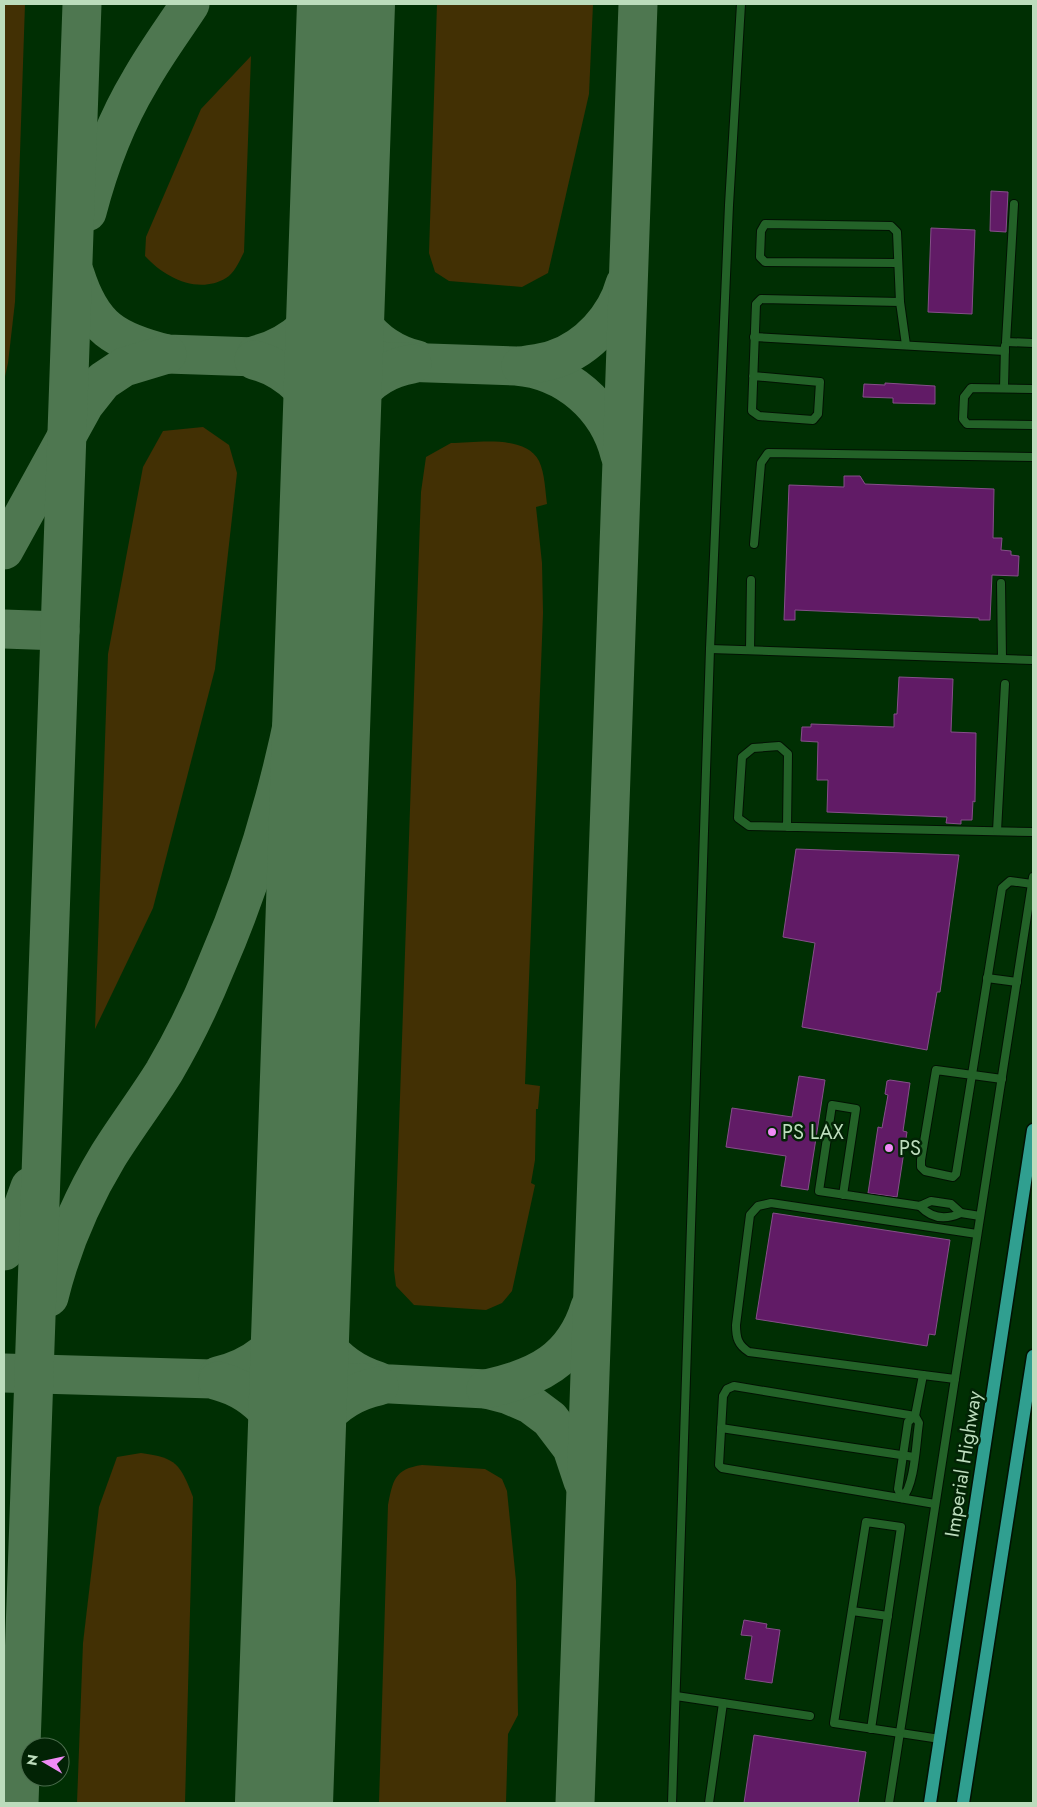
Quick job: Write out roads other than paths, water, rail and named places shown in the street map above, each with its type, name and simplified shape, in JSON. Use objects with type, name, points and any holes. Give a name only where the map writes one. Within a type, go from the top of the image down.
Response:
[{"type":"main road","name":"Imperial Highway","points":[[930,1803],[1033,1130]]},
{"type":"main road","points":[[964,1803],[1033,1356]]},
{"type":"lane","points":[[672,1803],[710,649],[729,204],[741,4]]},
{"type":"lane","points":[[1004,388],[1014,204]]},
{"type":"lane","points":[[898,262],[764,262],[760,257],[761,231],[764,224],[891,226],[897,232],[900,302],[906,345]]},
{"type":"lane","points":[[753,376],[815,380],[820,382],[818,414],[813,420],[759,416],[752,411],[754,337],[756,304],[761,299],[900,302]]},
{"type":"lane","points":[[754,337],[1005,350]]},
{"type":"lane","points":[[1006,342],[1033,343]]},
{"type":"lane","points":[[1033,389],[971,388],[964,397],[963,419],[967,424],[1033,425]]},
{"type":"lane","points":[[754,544],[758,480],[761,463],[768,453],[1033,457]]},
{"type":"lane","points":[[750,650],[751,580]]},
{"type":"lane","points":[[1001,583],[1002,659]]},
{"type":"lane","points":[[710,649],[1033,660]]},
{"type":"lane","points":[[997,831],[1005,684]]},
{"type":"lane","points":[[787,827],[788,754],[779,746],[753,748],[742,756],[738,818],[749,826],[787,827],[997,831],[1033,832]]},
{"type":"lane","points":[[889,1803],[1033,881],[1010,881],[1002,888],[988,978],[972,1076],[956,1174],[953,1177],[925,1172],[921,1167],[921,1160],[936,1070],[972,1076],[1002,1079]]},
{"type":"lane","points":[[988,978],[1017,982]]},
{"type":"lane","points":[[843,1195],[856,1109],[832,1105],[819,1191],[843,1195],[920,1206],[931,1200],[951,1204],[961,1213],[980,1216]]},
{"type":"lane","points":[[955,1379],[749,1352],[740,1346],[736,1336],[736,1325],[750,1215],[758,1206],[771,1203],[977,1234]]},
{"type":"lane","points":[[920,1206],[928,1215],[950,1218],[961,1213]]},
{"type":"lane","points":[[902,1498],[898,1489],[908,1422],[915,1416],[923,1375]]},
{"type":"lane","points":[[915,1416],[734,1386],[727,1389],[723,1396],[719,1465],[722,1468],[935,1504]]},
{"type":"lane","points":[[902,1498],[908,1492],[914,1457],[919,1423],[915,1416]]},
{"type":"lane","points":[[721,1428],[914,1457]]},
{"type":"lane","points":[[871,1729],[902,1527],[866,1522],[834,1723],[871,1729],[940,1739]]},
{"type":"lane","points":[[852,1611],[888,1616]]},
{"type":"lane","points":[[676,1696],[810,1716]]},
{"type":"lane","points":[[709,1803],[723,1703]]},
{"type":"place","name":"PS LAX","points":[[772,1132]]},
{"type":"place","name":"PS","points":[[889,1148]]}]
